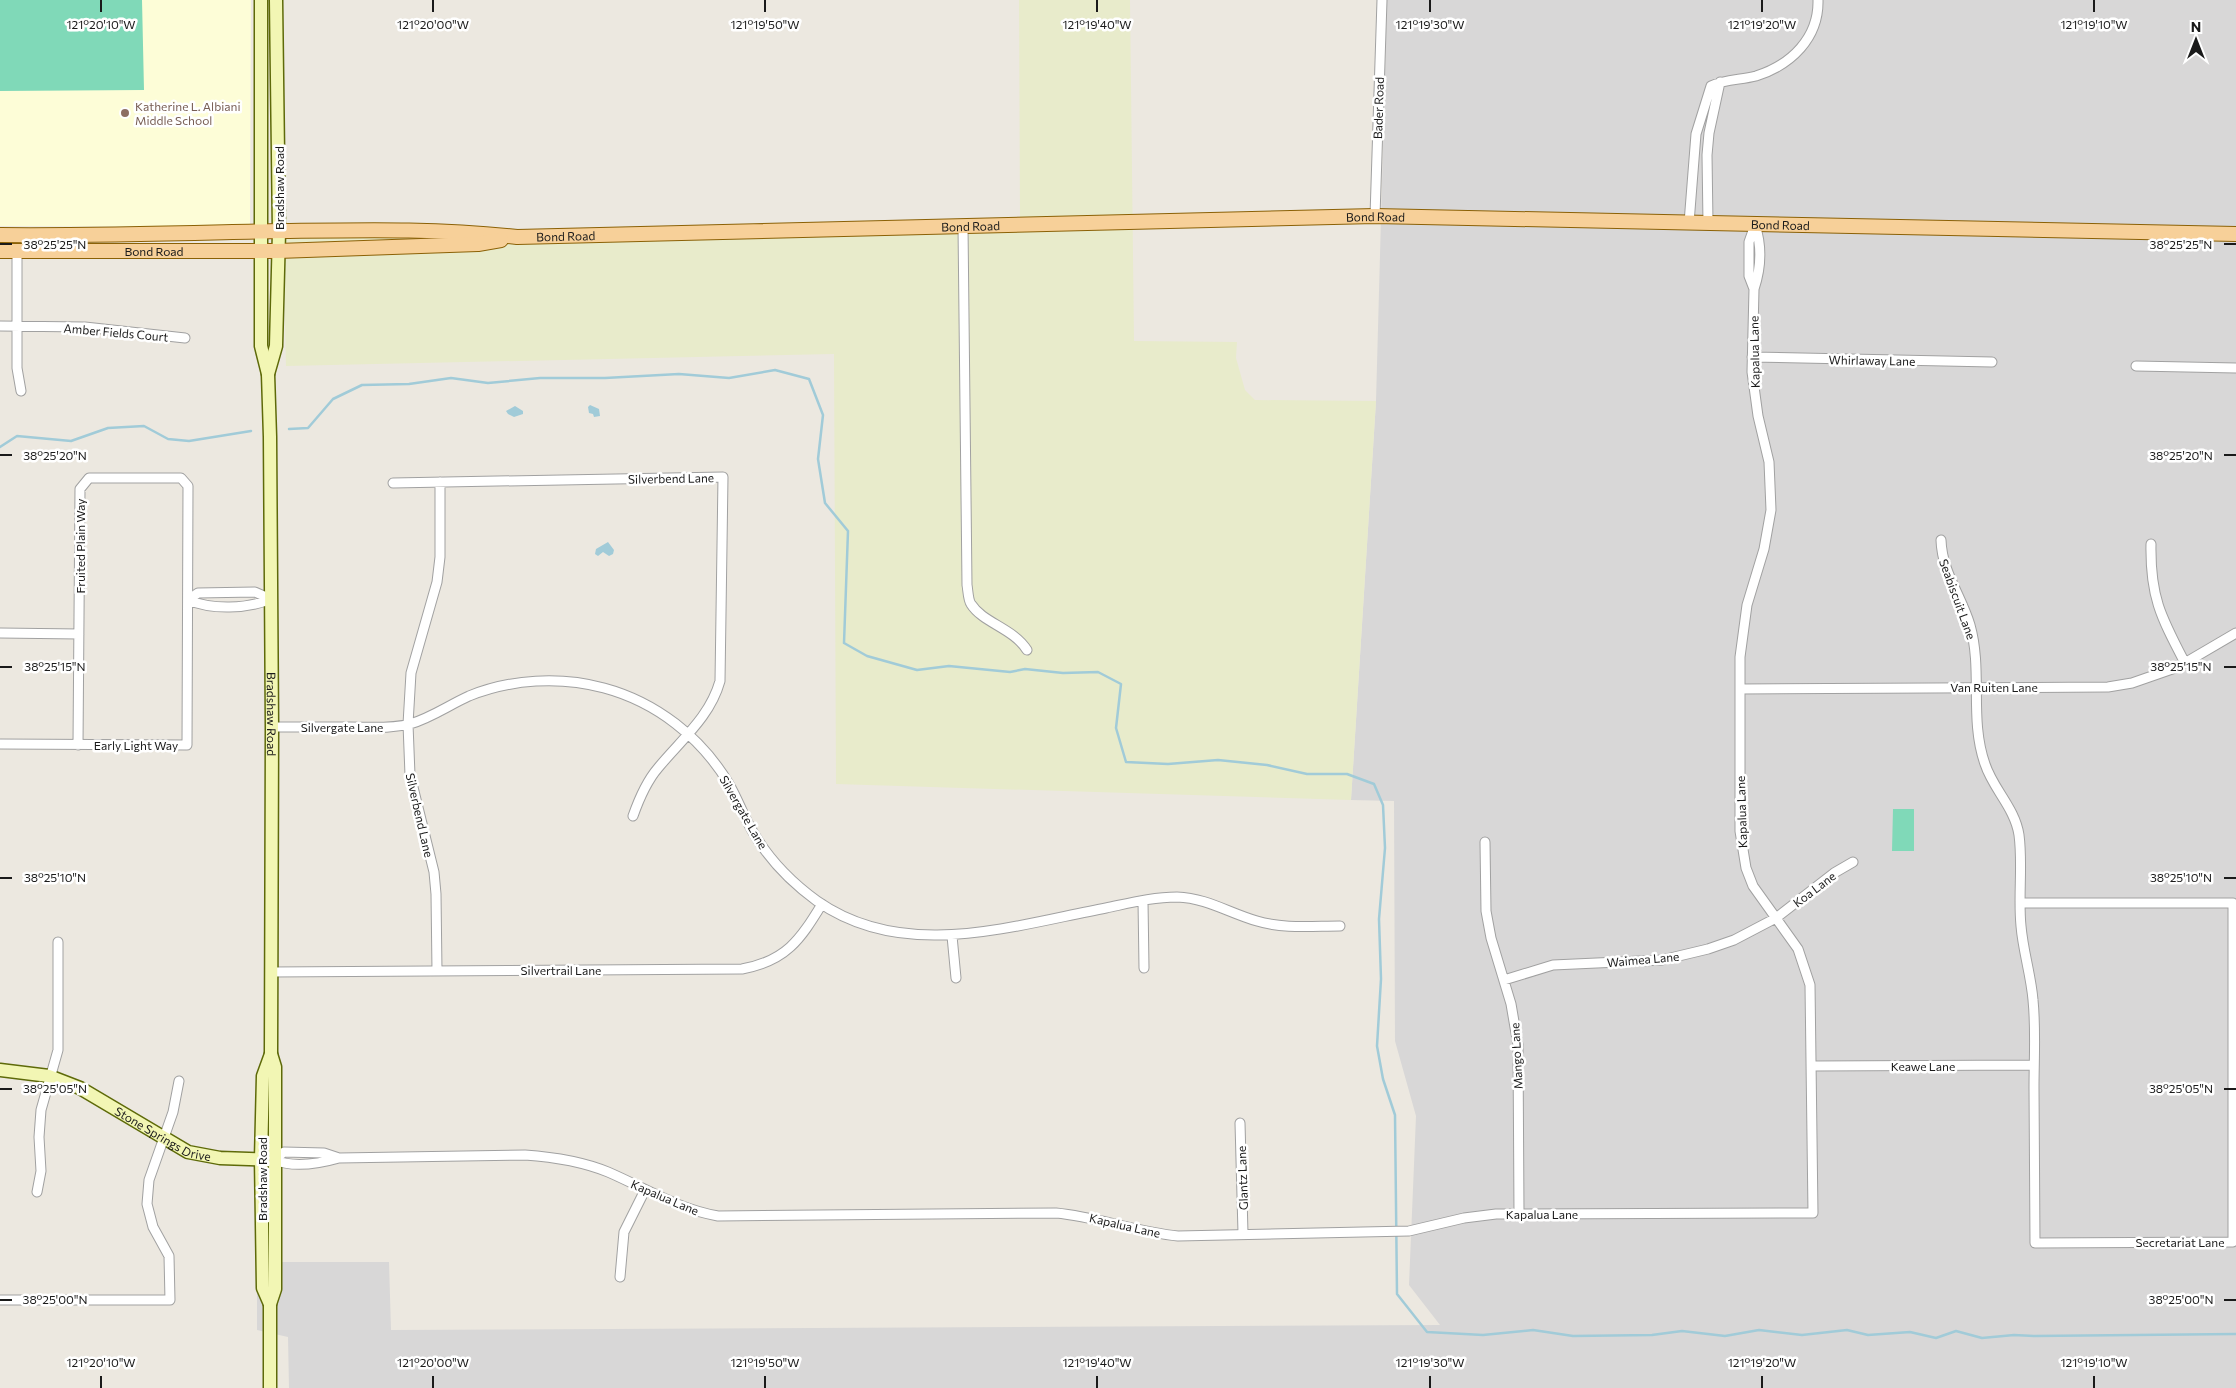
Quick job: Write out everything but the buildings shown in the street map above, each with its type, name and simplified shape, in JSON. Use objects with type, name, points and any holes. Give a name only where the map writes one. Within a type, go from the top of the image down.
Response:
[{"type":"main road","name":"Bradshaw Road","points":[[261,0],[261,346],[268,374],[272,726],[271,1054],[275,1067],[268,1159],[275,1289],[270,1304],[270,1388]]},
{"type":"main road","name":"Bradshaw Road","points":[[268,374],[276,346],[279,232],[276,0]]},
{"type":"main road","name":"Bond Road","points":[[0,235],[114,236],[393,229],[516,237],[1375,216],[2236,234]]},
{"type":"main road","points":[[372,248],[400,240],[437,239],[446,231]]},
{"type":"main road","name":"Bond Road","points":[[0,252],[261,251],[372,248],[478,244],[516,237]]},
{"type":"main road","name":"Stone Springs Drive","points":[[0,1070],[49,1076],[80,1088],[188,1152],[220,1158],[268,1159]]},
{"type":"street","name":"Bader Road","points":[[1375,216],[1382,0]]},
{"type":"street","points":[[1689,223],[1696,134],[1711,86],[1720,82],[1755,76],[1774,70],[1790,60],[1814,28],[1818,12],[1818,0]]},
{"type":"street","points":[[1708,223],[1707,155],[1720,82]]},
{"type":"street","name":"Kapalua Lane","points":[[268,1159],[284,1152],[324,1153],[339,1158],[525,1154],[550,1156],[590,1166],[681,1207],[718,1216],[1056,1213],[1102,1220],[1155,1234],[1178,1236],[1243,1233],[1409,1232],[1464,1218],[1519,1214],[1813,1213],[1811,998],[1805,967],[1788,932],[1753,886],[1742,850],[1740,689],[1744,626],[1766,542],[1771,510],[1769,462],[1754,394],[1752,357],[1754,289],[1749,276],[1749,242],[1754,225]]},
{"type":"street","points":[[963,226],[967,585],[970,604],[1021,640],[1027,650]]},
{"type":"street","points":[[17,252],[17,368],[21,391]]},
{"type":"street","name":"Amber Fields Court","points":[[0,326],[85,327],[186,338]]},
{"type":"street","name":"Whirlaway Lane","points":[[1752,357],[1992,362]]},
{"type":"street","points":[[2136,366],[2236,368]]},
{"type":"street","name":"Silverbend Lane","points":[[393,483],[723,477],[721,676],[711,706],[688,734]]},
{"type":"street","name":"Fruited Plain Way","points":[[78,745],[80,489],[89,478],[181,478],[188,486],[188,600]]},
{"type":"street","name":"Silverbend Lane","points":[[437,971],[434,872],[410,775],[408,724],[412,666],[437,582],[440,557],[440,482]]},
{"type":"street","name":"Seabiscuit Lane","points":[[1941,540],[1943,560],[1947,574],[1970,625],[1976,655],[1977,687]]},
{"type":"street","points":[[2151,544],[2151,579],[2154,598],[2163,622],[2185,663]]},
{"type":"street","points":[[188,600],[198,593],[255,592],[271,599]]},
{"type":"street","points":[[188,600],[200,605],[254,606],[271,599]]},
{"type":"street","name":"Early Light Way","points":[[0,744],[187,745],[188,600]]},
{"type":"street","points":[[0,633],[79,634]]},
{"type":"street","name":"Van Ruiten Lane","points":[[1740,689],[2108,687],[2156,676],[2185,663],[2236,633]]},
{"type":"street","name":"Silvergate Lane","points":[[272,726],[385,727],[408,724],[492,688],[535,681],[560,681],[589,685],[624,695],[660,713],[688,734],[718,767],[730,786],[747,822],[771,858],[796,885],[822,904],[845,917],[882,930],[929,936],[952,936],[1164,898],[1196,899],[1260,922],[1284,926],[1340,926]]},
{"type":"street","name":"Secretariat Lane","points":[[1977,687],[1977,724],[1984,764],[2014,818],[2018,833],[2020,903],[2024,949],[2034,1002],[2035,1243],[2233,1242],[2233,903],[2020,903]]},
{"type":"street","points":[[633,816],[645,787],[688,734]]},
{"type":"street","name":"Mango Lane","points":[[1485,842],[1486,911],[1491,938],[1511,1004],[1518,1045],[1519,1214]]},
{"type":"street","name":"Koa Lane","points":[[1776,918],[1834,873],[1853,862]]},
{"type":"street","points":[[1143,901],[1144,968]]},
{"type":"street","name":"Silvertrail Lane","points":[[272,972],[742,969],[764,964],[784,953],[805,932],[822,904]]},
{"type":"street","name":"Waimea Lane","points":[[1504,980],[1553,965],[1634,962],[1680,957],[1734,940],[1776,918]]},
{"type":"street","points":[[952,936],[956,978]]},
{"type":"street","points":[[37,1192],[41,1171],[39,1137],[41,1110],[49,1076],[58,1050],[58,942]]},
{"type":"street","name":"Keawe Lane","points":[[1812,1066],[2034,1066]]},
{"type":"street","points":[[0,1300],[170,1300],[169,1256],[153,1227],[147,1204],[149,1180],[173,1112],[179,1080]]},
{"type":"street","name":"Glantz Lane","points":[[1240,1123],[1243,1233]]},
{"type":"street","points":[[620,1277],[624,1232],[645,1190]]},
{"type":"shaded area","name":"Katherine L. Albiani Middle School","points":[[0,0],[251,0],[250,227],[0,226]]},
{"type":"shaded area","points":[[1019,0],[1130,0],[1134,341],[1237,342],[1236,358],[1245,390],[1255,400],[1376,401],[1351,800],[836,784],[834,354],[286,366],[283,237],[1020,221]]},
{"type":"shaded area","points":[[1387,0],[2236,0],[2236,1388],[289,1388],[288,1337],[257,1330],[257,1262],[389,1262],[391,1330],[1440,1325],[1409,1285],[1416,1116],[1395,1041],[1394,801],[1351,800],[1376,401]]},
{"type":"green space","points":[[0,0],[142,0],[144,90],[0,91]]},
{"type":"green space","points":[[1893,809],[1914,809],[1914,851],[1892,851]]},
{"type":"water","points":[[590,405],[599,409],[600,416],[594,417],[593,414],[589,413],[588,407]]},
{"type":"water","points":[[515,406],[523,411],[523,414],[514,417],[508,414],[506,411]]},
{"type":"water","points":[[608,542],[614,550],[613,554],[609,556],[603,552],[598,556],[595,554],[596,549]]},
{"type":"waterway","points":[[289,429],[308,428],[333,399],[362,385],[409,384],[451,378],[488,383],[540,378],[605,378],[679,374],[729,378],[775,370],[809,379],[823,415],[818,459],[825,503],[848,531],[844,643],[867,656],[917,670],[949,666],[1010,672],[1025,669],[1063,673],[1098,672],[1121,684],[1116,728],[1126,762],[1168,764],[1218,760],[1267,765],[1307,774],[1347,774],[1374,784],[1383,805],[1385,848],[1379,919],[1381,979],[1377,1046],[1383,1079],[1395,1115],[1397,1294],[1427,1332],[1483,1335],[1533,1330],[1573,1336],[1652,1335],[1682,1331],[1725,1336],[1759,1330],[1802,1335],[1847,1330],[1868,1335],[1910,1332],[1936,1338],[1956,1331],[1982,1338],[2014,1335],[2236,1334]]},
{"type":"waterway","points":[[0,447],[17,436],[71,441],[108,428],[144,426],[168,439],[189,441],[251,431]]},
{"type":"place","name":"Katherine L. Albiani Middle School","points":[[125,113]]}]
